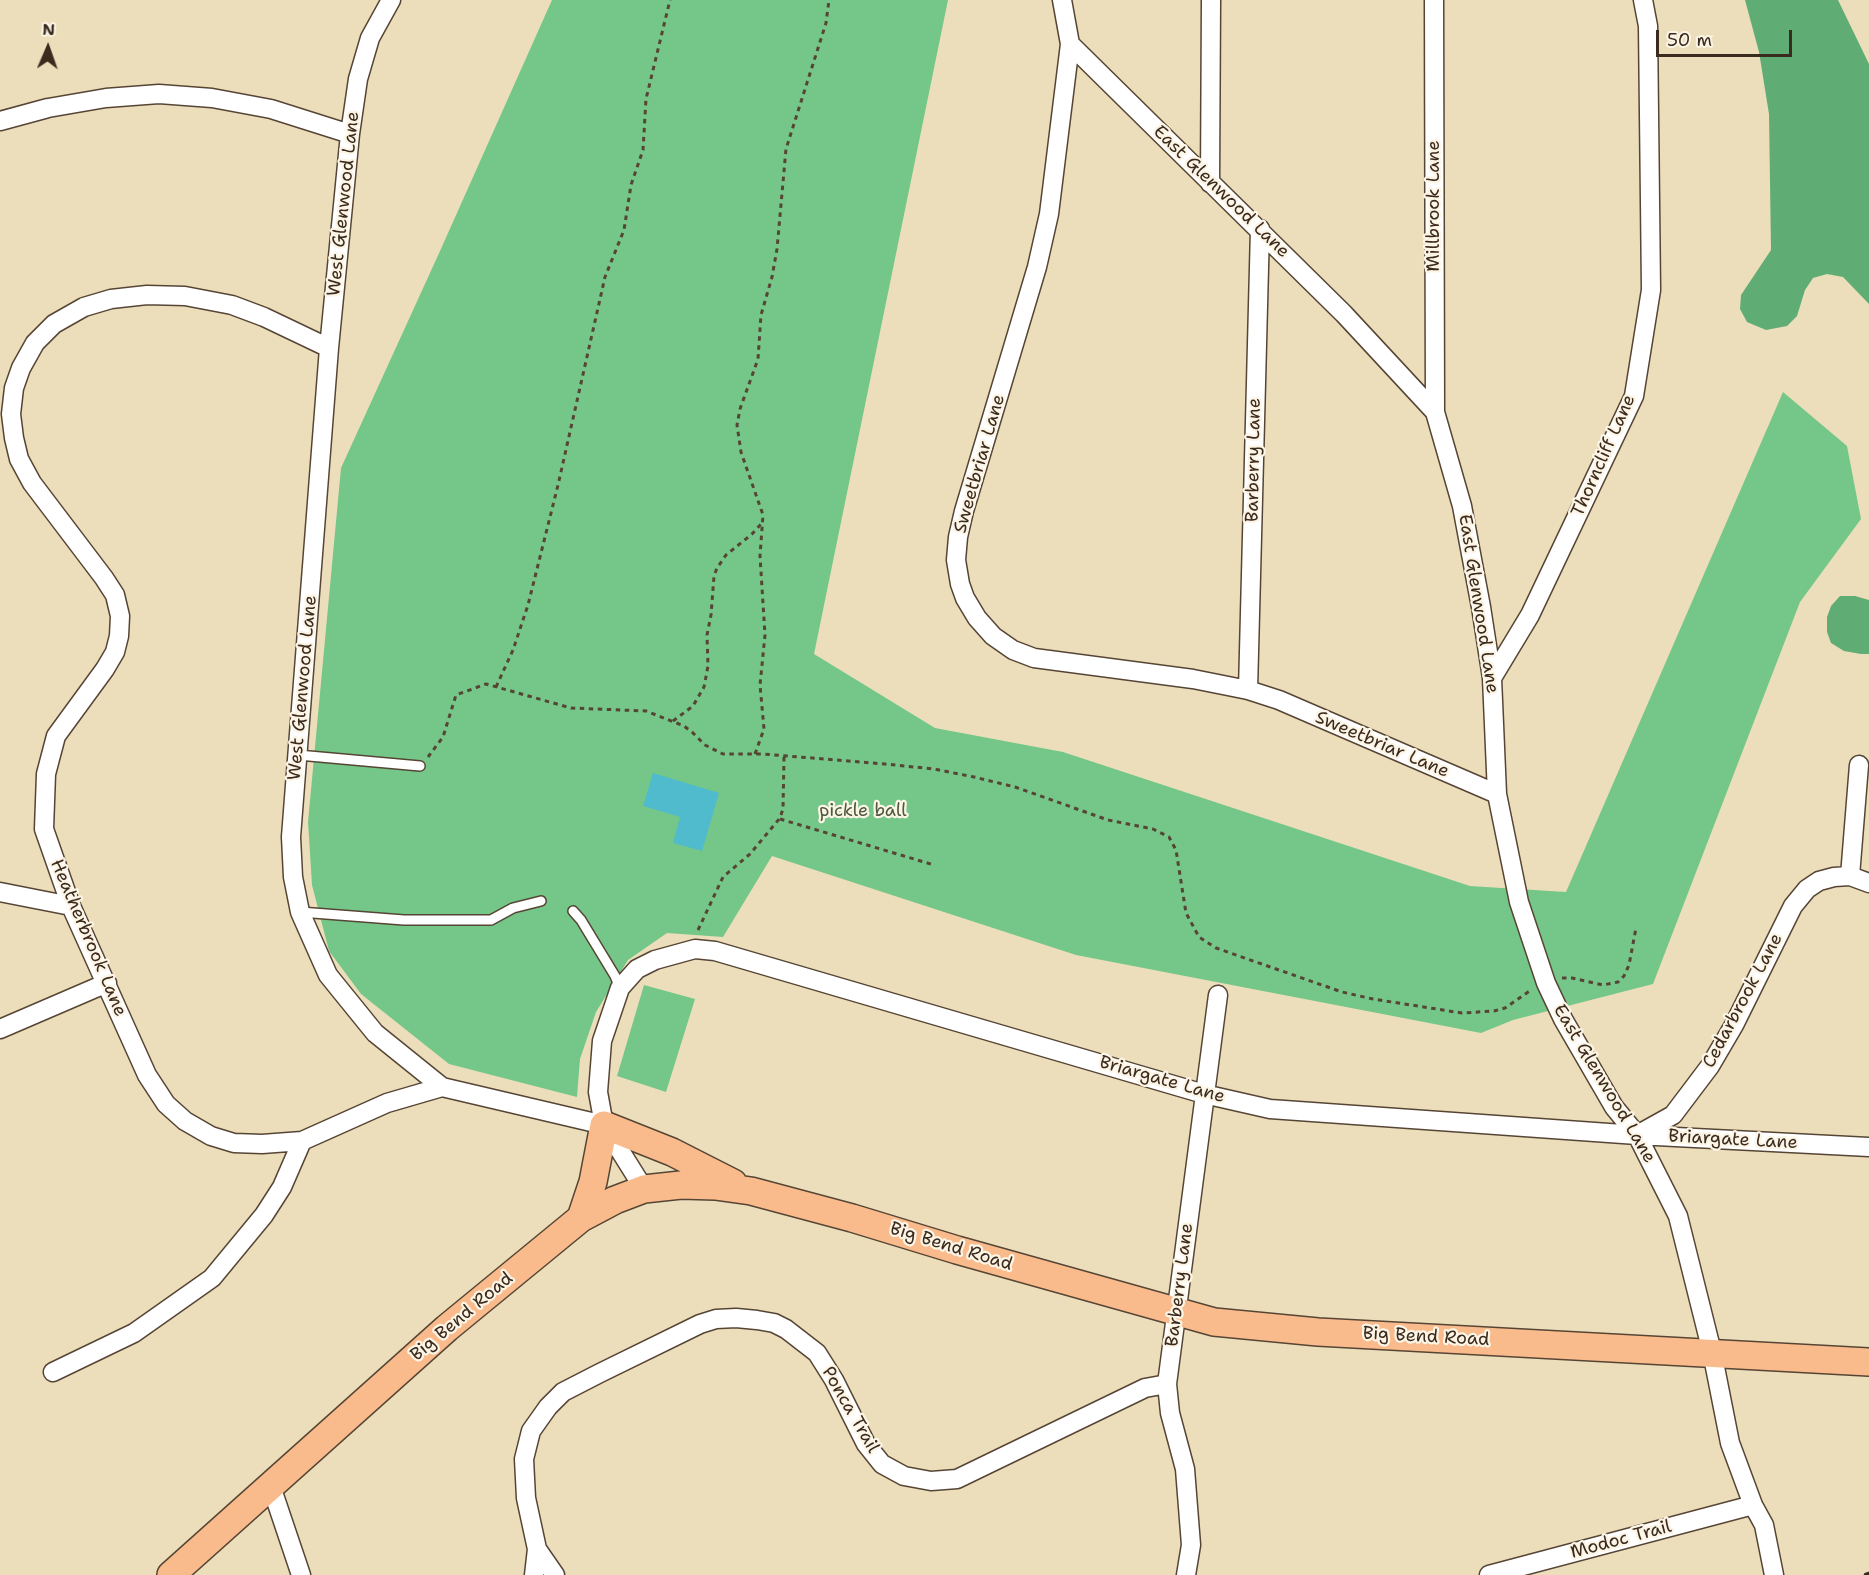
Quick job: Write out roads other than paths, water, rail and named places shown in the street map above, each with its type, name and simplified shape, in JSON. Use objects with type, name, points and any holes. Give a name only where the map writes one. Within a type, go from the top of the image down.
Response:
[{"type":"main road","points":[[581,1218],[593,1182],[604,1125],[672,1152],[751,1191]]},
{"type":"main road","name":"Big Bend Road","points":[[171,1575],[447,1328],[581,1218],[644,1188],[681,1185],[715,1186],[751,1191],[1214,1322],[1287,1329],[1869,1362]]},
{"type":"street","name":"West Glenwood Lane","points":[[391,0],[370,38],[358,79],[350,134],[330,348],[291,837],[293,877],[300,912],[328,975],[375,1033],[442,1087],[604,1125]]},
{"type":"street","points":[[1062,0],[1070,44]]},
{"type":"street","points":[[1210,0],[1210,183]]},
{"type":"street","name":"Millbrook Lane","points":[[1434,0],[1435,412]]},
{"type":"street","name":"Thorncliff Lane","points":[[1492,678],[1530,615],[1634,396],[1652,290],[1648,26],[1643,0]]},
{"type":"street","name":"East Glenwood Lane","points":[[1070,44],[1210,183],[1260,229],[1344,314],[1435,412],[1462,506],[1481,607],[1492,678],[1497,794],[1519,902],[1546,983],[1563,1019],[1614,1107],[1637,1135],[1678,1216],[1712,1352],[1730,1443],[1753,1505],[1764,1525],[1774,1575]]},
{"type":"street","name":"Sweetbriar Lane","points":[[1070,44],[1049,214],[1037,267],[964,511],[956,560],[965,598],[977,618],[993,636],[1013,650],[1034,658],[1193,679],[1248,690],[1279,700],[1497,794]]},
{"type":"street","points":[[0,121],[48,108],[106,98],[159,94],[212,98],[271,110],[350,134]]},
{"type":"street","name":"Barberry Lane","points":[[1248,690],[1260,229]]},
{"type":"street","name":"Heatherbrook Lane","points":[[330,348],[264,317],[232,305],[185,296],[147,295],[111,298],[84,307],[54,324],[35,343],[21,368],[14,388],[11,414],[19,459],[32,483],[105,578],[115,595],[120,616],[115,652],[56,736],[46,774],[44,829],[71,906],[147,1075],[166,1104],[185,1121],[211,1136],[234,1143],[262,1144],[302,1141],[387,1103],[442,1087]]},
{"type":"street","points":[[1850,876],[1859,765]]},
{"type":"street","name":"Cedarbrook Lane","points":[[1637,1135],[1673,1115],[1710,1066],[1734,1025],[1793,906],[1807,889],[1819,881],[1834,877],[1850,876],[1869,883]]},
{"type":"street","points":[[0,892],[71,906]]},
{"type":"street","name":"Briargate Lane","points":[[604,1125],[598,1092],[602,1041],[620,988],[637,969],[655,960],[695,950],[715,951],[1204,1094],[1270,1109],[1637,1135],[1869,1147]]},
{"type":"street","points":[[0,1029],[107,983]]},
{"type":"street","name":"Barberry Lane","points":[[1186,1575],[1191,1545],[1185,1470],[1170,1413],[1167,1384],[1218,995]]},
{"type":"street","points":[[604,1125],[644,1188]]},
{"type":"street","points":[[53,1372],[134,1334],[212,1278],[264,1215],[282,1187],[302,1141]]},
{"type":"street","name":"Ponca Trail","points":[[534,1575],[537,1549],[526,1498],[524,1459],[531,1431],[548,1407],[563,1392],[700,1324],[716,1319],[757,1320],[774,1323],[786,1329],[817,1353],[834,1380],[866,1444],[882,1464],[904,1476],[931,1481],[957,1479],[1145,1388],[1167,1384]]},
{"type":"street","points":[[271,1486],[301,1575]]},
{"type":"street","name":"Modoc Trail","points":[[1489,1575],[1753,1505]]},
{"type":"street","name":"Ponca Trail","points":[[537,1549],[555,1575]]},
{"type":"lane","points":[[298,754],[420,765]]},
{"type":"lane","points":[[300,912],[404,920],[491,920],[513,909],[541,901]]},
{"type":"lane","points":[[573,911],[581,920],[620,988]]},
{"type":"water","points":[[653,773],[719,793],[702,851],[673,843],[680,817],[643,806]]},
{"type":"park label","name":"pickle ball","points":[[863,811]]}]
